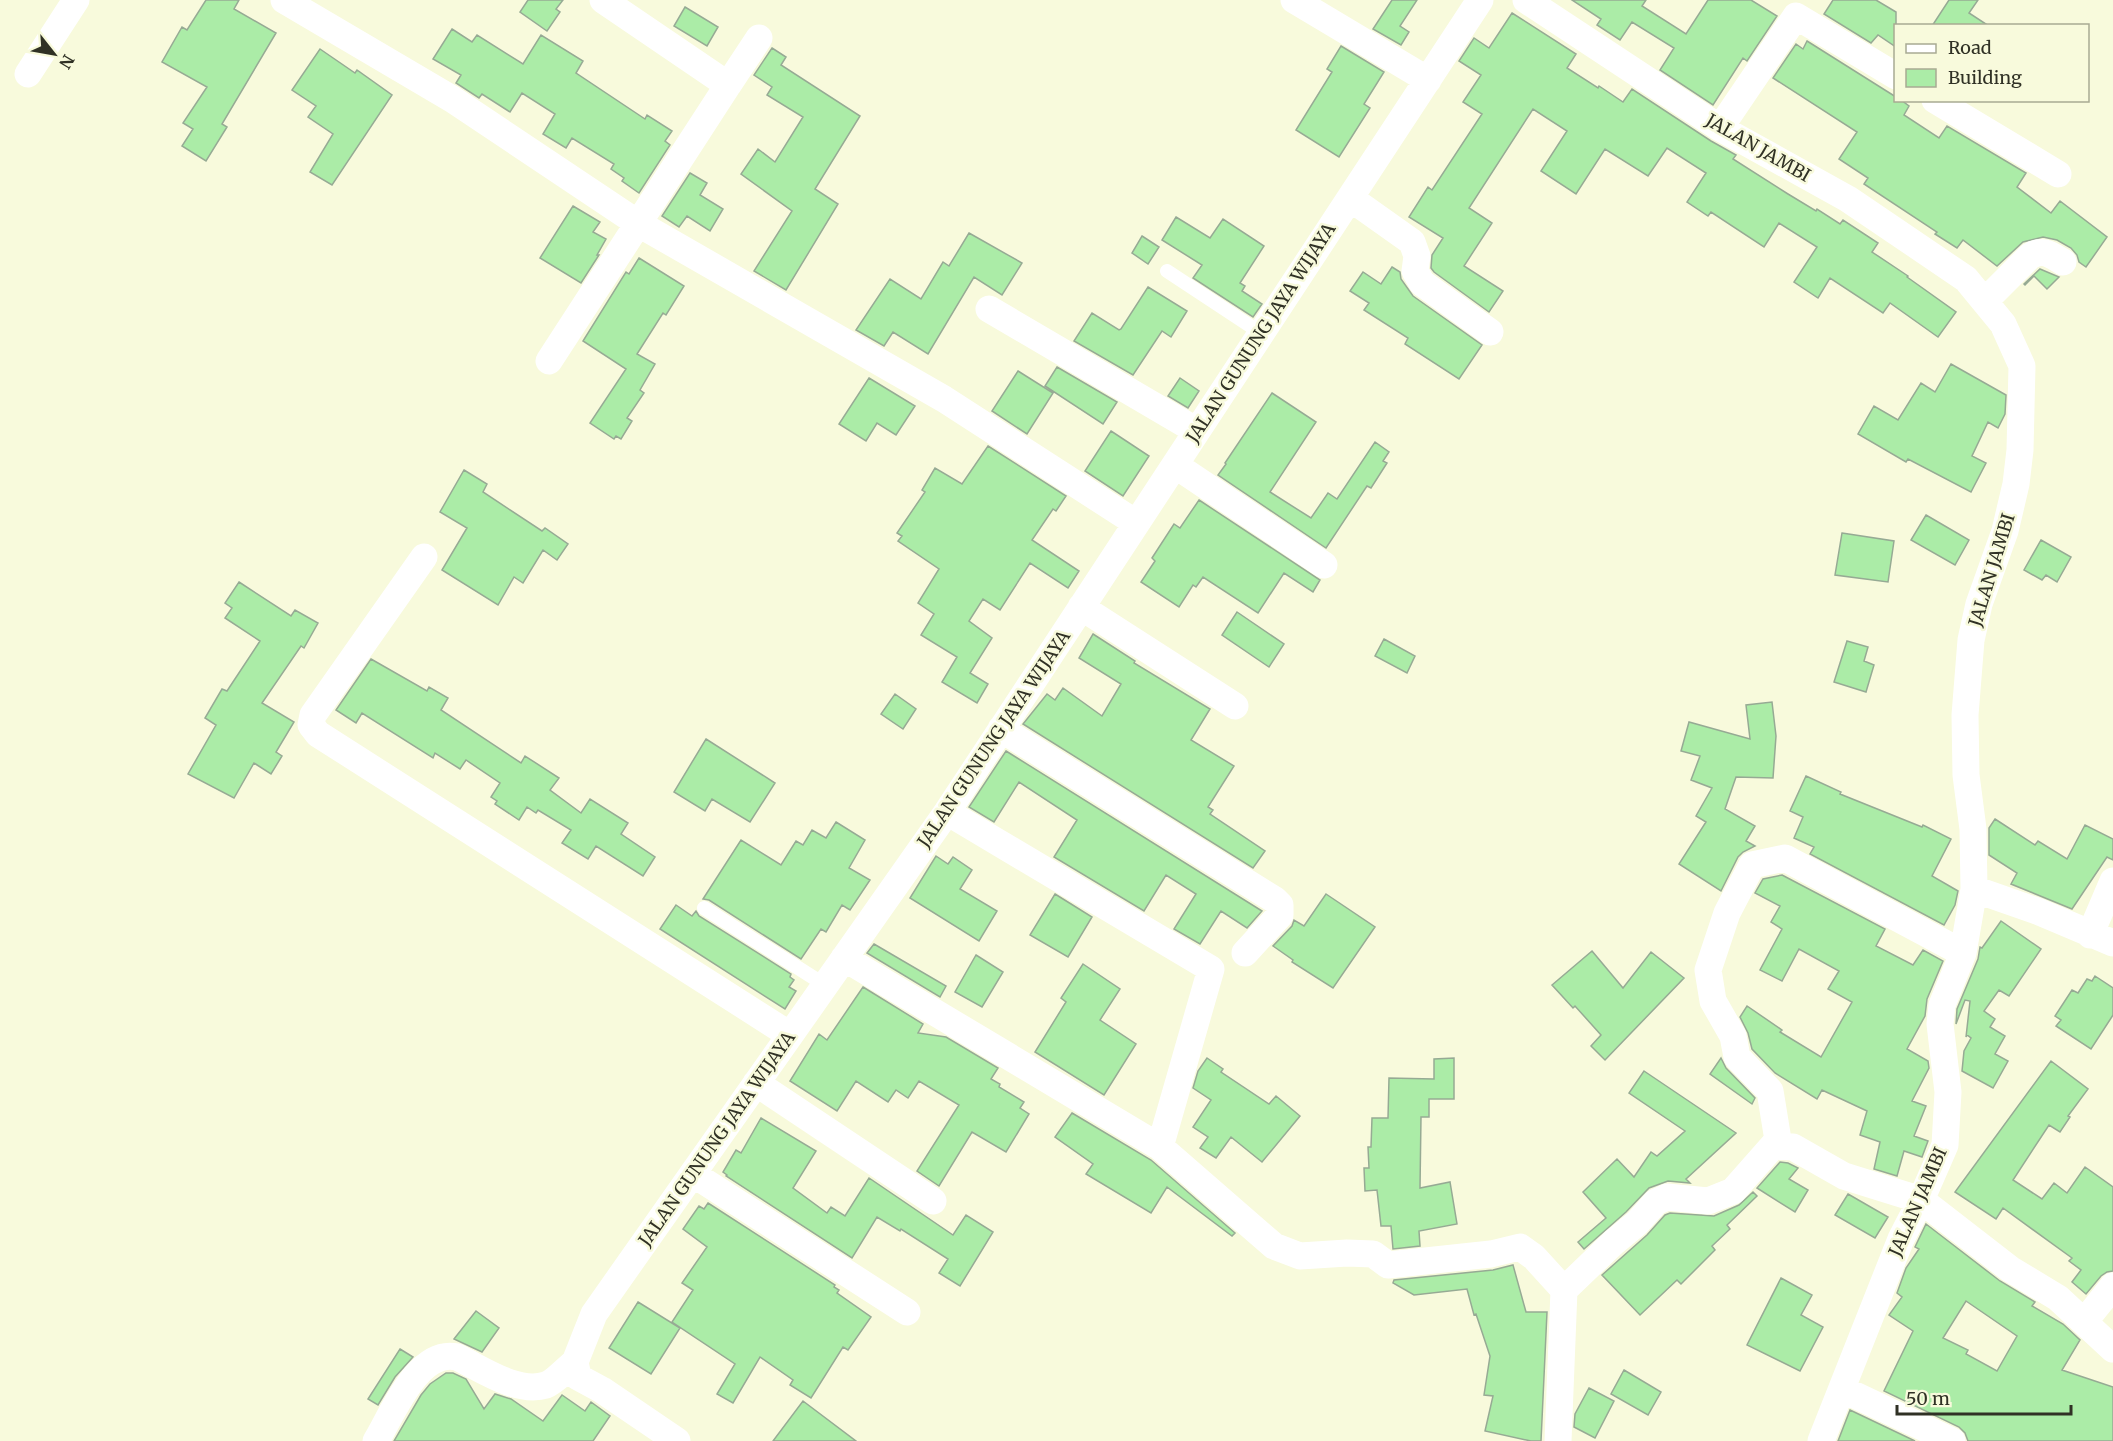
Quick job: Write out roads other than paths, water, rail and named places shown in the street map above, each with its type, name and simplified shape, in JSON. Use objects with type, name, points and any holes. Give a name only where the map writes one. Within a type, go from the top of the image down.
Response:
[{"type":"street","points":[[28,74],[76,0]]},
{"type":"street","points":[[284,0],[452,99],[639,224],[944,399],[1136,523]]},
{"type":"street","points":[[603,0],[728,85]]},
{"type":"street","points":[[1294,0],[1428,80]]},
{"type":"street","name":"JALAN JAMBI","points":[[1526,0],[1720,128],[1848,199],[1966,279],[2003,324],[2022,366],[2020,450],[2016,484],[2005,531],[1979,604],[1971,640],[1965,715],[1966,775],[1973,829],[1974,889],[1963,953],[1942,1005],[1940,1024],[1948,1092],[1945,1145],[1901,1239],[1821,1441]]},
{"type":"street","name":"JALAN GUNUNG JAYA WIJAYA","points":[[575,1362],[594,1314],[947,812],[1428,80],[1468,4]]},
{"type":"street","points":[[1720,128],[1796,16],[1894,75]]},
{"type":"street","points":[[549,361],[759,38]]},
{"type":"street","points":[[1938,102],[2058,174]]},
{"type":"street","points":[[1350,198],[1412,242],[1417,256],[1415,271],[1422,283],[1490,332]]},
{"type":"street","points":[[1985,301],[2037,251],[2045,252],[2063,262]]},
{"type":"street","points":[[989,309],[1197,431]]},
{"type":"street","points":[[1175,465],[1324,565]]},
{"type":"street","points":[[424,557],[313,715],[311,725],[318,734],[790,1035]]},
{"type":"street","points":[[1081,607],[1235,706]]},
{"type":"street","points":[[1001,729],[1275,900],[1280,905],[1280,915],[1245,952]]},
{"type":"street","points":[[947,812],[1211,969],[1160,1147]]},
{"type":"street","points":[[1558,1441],[1564,1290],[1637,1223],[1656,1202],[1667,1197],[1708,1201],[1734,1191],[1778,1140],[1770,1091],[1737,1057],[1733,1036],[1713,1001],[1708,970],[1727,913],[1752,865],[1785,858],[1963,953]]},
{"type":"street","points":[[1974,889],[2037,911],[2101,939],[2113,881]]},
{"type":"street","points":[[844,958],[1160,1147],[1274,1245],[1300,1256],[1360,1254],[1388,1265],[1491,1254],[1520,1247],[1534,1257],[1564,1290]]},
{"type":"street","points":[[756,1083],[933,1202]]},
{"type":"street","points":[[1773,1146],[1793,1147],[1844,1176],[1921,1200],[2010,1269],[2058,1298],[2113,1349]]},
{"type":"street","points":[[693,1174],[907,1312]]},
{"type":"street","points":[[2084,1322],[2113,1287]]},
{"type":"street","points":[[376,1441],[418,1371],[437,1360],[450,1356],[508,1382],[525,1386],[547,1385],[575,1362],[578,1377],[602,1390],[677,1441]]},
{"type":"street","points":[[1842,1389],[1952,1441]]},
{"type":"lane","points":[[1167,271],[1261,333]]},
{"type":"lane","points":[[704,908],[825,985]]}]
